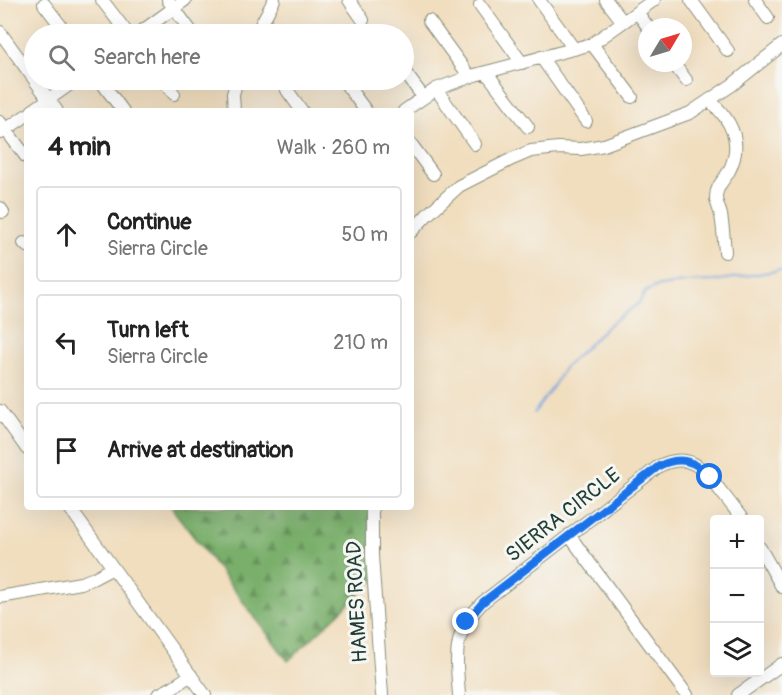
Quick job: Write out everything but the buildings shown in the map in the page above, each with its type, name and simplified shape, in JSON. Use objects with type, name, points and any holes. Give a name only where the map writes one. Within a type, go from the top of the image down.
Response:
[{"type":"street","points":[[102,0],[120,24]]},
{"type":"street","points":[[149,24],[171,4],[185,0]]},
{"type":"street","points":[[261,24],[274,0]]},
{"type":"street","points":[[349,0],[363,20]]},
{"type":"street","points":[[539,0],[573,49]]},
{"type":"street","points":[[606,0],[623,22]]},
{"type":"street","points":[[408,108],[436,89],[470,77],[592,44],[654,0]]},
{"type":"street","points":[[691,0],[728,51]]},
{"type":"street","points":[[755,0],[768,18]]},
{"type":"street","points":[[44,4],[59,24]]},
{"type":"street","points":[[171,4],[186,24]]},
{"type":"street","points":[[480,5],[522,63]]},
{"type":"street","points":[[637,12],[641,18]]},
{"type":"street","points":[[429,21],[470,77]]},
{"type":"street","points":[[0,32],[24,66]]},
{"type":"street","points":[[592,44],[632,97]]},
{"type":"street","points":[[414,229],[459,186],[515,157],[531,151],[558,148],[581,149],[604,145],[690,112],[732,85],[782,45]]},
{"type":"street","points":[[541,57],[586,121]]},
{"type":"street","points":[[486,72],[528,127]]},
{"type":"street","points":[[680,72],[686,80]]},
{"type":"street","points":[[414,85],[423,97]]},
{"type":"street","points":[[436,89],[476,144]]},
{"type":"street","points":[[42,90],[55,108]]},
{"type":"street","points":[[36,108],[61,90]]},
{"type":"street","points":[[107,90],[121,108]]},
{"type":"street","points":[[171,90],[174,94]]},
{"type":"street","points":[[234,90],[234,108]]},
{"type":"street","points":[[286,90],[300,108]]},
{"type":"street","points":[[350,90],[364,108]]},
{"type":"street","points":[[709,100],[727,118],[734,130],[733,163],[718,186],[716,197],[721,216],[725,252]]},
{"type":"street","points":[[24,117],[2,129],[24,155]]},
{"type":"street","points":[[414,148],[433,174]]},
{"type":"street","points":[[0,411],[24,445]]},
{"type":"street","name":"SIERRA CIRCLE","points":[[459,695],[456,652],[463,629],[471,615],[483,602],[652,471],[674,460],[690,462],[704,470],[740,515]]},
{"type":"street","points":[[71,510],[205,695]]},
{"type":"street","name":"HAMES ROAD","points":[[372,510],[372,556],[382,695]]},
{"type":"street","points":[[569,535],[687,695]]},
{"type":"street","points":[[764,556],[782,587]]},
{"type":"street","points":[[0,597],[81,583],[113,568]]},
{"type":"street","points":[[738,695],[782,664]]},
{"type":"street","points":[[158,695],[190,675]]},
{"type":"green space","points":[[173,510],[372,510],[376,578],[288,661]]},
{"type":"waterway","points":[[534,413],[564,368],[610,324],[639,303],[645,292],[655,287],[684,282],[714,281],[782,270]]},
{"type":"route","points":[[466,622],[483,602],[659,466],[674,460],[682,460],[697,465],[710,477]]}]
